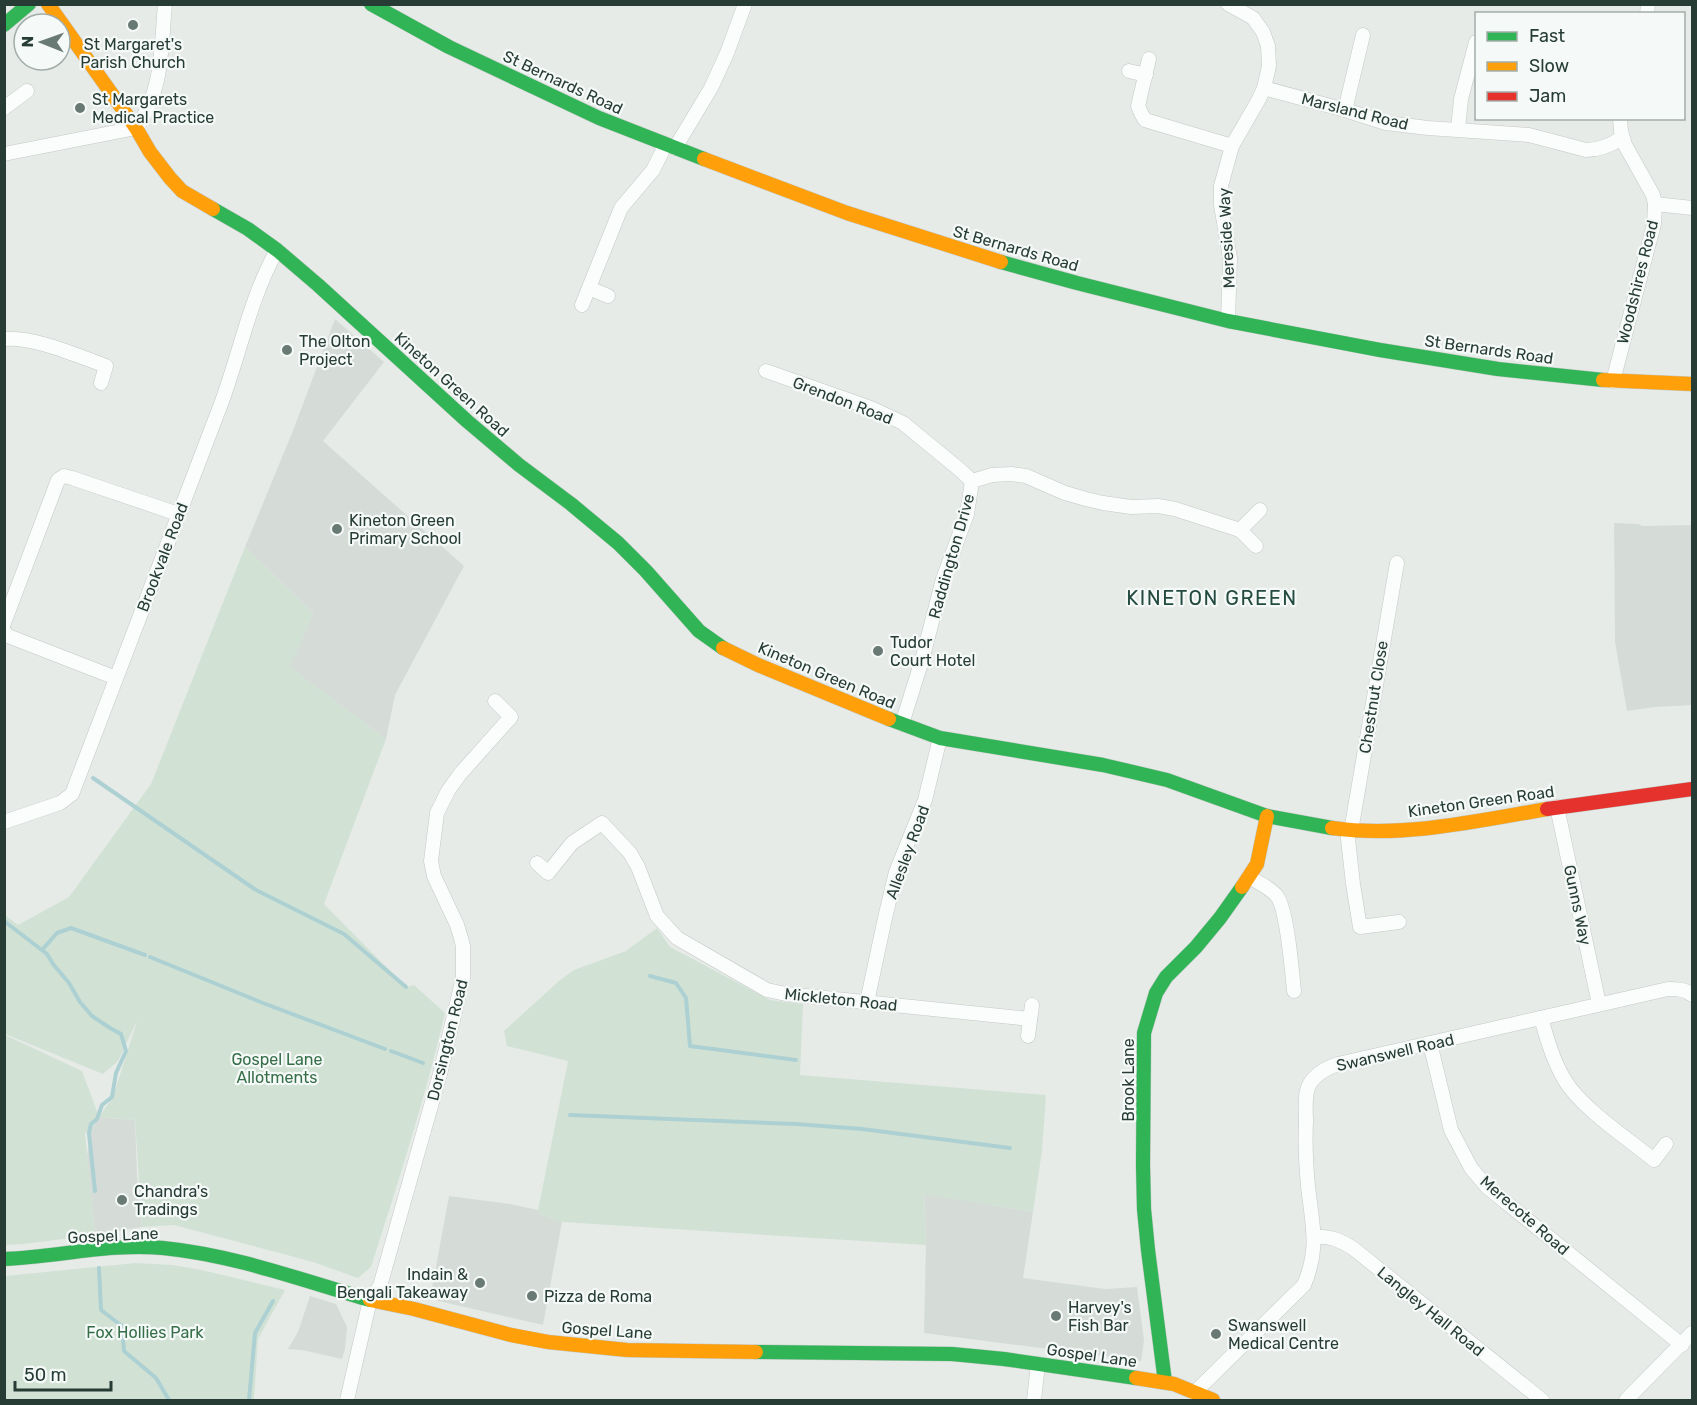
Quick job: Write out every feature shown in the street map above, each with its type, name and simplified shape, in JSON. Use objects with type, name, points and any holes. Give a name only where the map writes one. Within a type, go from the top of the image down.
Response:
[{"type":"main road","points":[[4,25],[29,4]]},
{"type":"main road","name":"Kineton Green Road","points":[[48,4],[136,128],[150,152],[182,191],[248,229],[277,250],[476,429],[618,543],[699,631],[717,645],[758,665],[940,738],[1103,765],[1167,780],[1267,816],[1349,831],[1455,825],[1557,807],[1692,789]]},
{"type":"main road","name":"St Bernards Road","points":[[370,4],[449,47],[599,118],[847,213],[976,255],[1228,321],[1380,350],[1498,369],[1613,381],[1692,384]]},
{"type":"main road","name":"Brook Lane","points":[[1166,1382],[1146,1232],[1144,1033],[1156,993],[1166,977],[1220,918],[1257,864],[1267,816]]},
{"type":"main road","name":"Gospel Lane","points":[[4,1259],[125,1248],[162,1248],[210,1255],[370,1300],[548,1342],[627,1350],[930,1353],[1004,1359],[1166,1382],[1213,1401]]},
{"type":"street","points":[[4,154],[136,128],[145,116],[156,85],[165,4]]},
{"type":"street","points":[[582,305],[621,208],[653,170],[662,152],[669,146],[711,88],[745,4]]},
{"type":"street","name":"Mereside Way","points":[[1228,4],[1252,18],[1263,32],[1268,46],[1269,66],[1264,88],[1232,146],[1221,186],[1221,205],[1230,258],[1228,321]]},
{"type":"street","points":[[1345,110],[1363,34]]},
{"type":"street","points":[[1458,129],[1461,99],[1475,46]]},
{"type":"street","points":[[1149,59],[1138,106],[1146,120],[1232,146]]},
{"type":"street","points":[[1129,71],[1146,75]]},
{"type":"street","name":"Marsland Road","points":[[1264,88],[1386,123],[1529,135],[1586,150],[1609,146],[1622,138]]},
{"type":"street","points":[[4,108],[27,91]]},
{"type":"street","name":"Woodshires Road","points":[[1613,381],[1654,224],[1655,204],[1653,195],[1622,138],[1620,120]]},
{"type":"street","points":[[1655,204],[1692,208]]},
{"type":"street","name":"Brookvale Road","points":[[4,822],[60,803],[72,794],[228,386],[255,299],[277,250]]},
{"type":"street","points":[[589,288],[608,296]]},
{"type":"street","points":[[4,339],[37,342],[106,366],[101,383]]},
{"type":"street","name":"Grendon Road","points":[[766,371],[871,408],[903,423],[972,481]]},
{"type":"street","name":"Raddington Drive","points":[[902,724],[922,660],[943,579],[966,514],[972,481],[1011,474],[1026,476],[1086,499],[1131,507],[1158,506],[1174,509],[1240,530],[1256,546]]},
{"type":"street","points":[[4,623],[58,480],[63,476],[178,514]]},
{"type":"street","points":[[1240,530],[1260,510]]},
{"type":"street","name":"Chestnut Close","points":[[1397,563],[1349,831],[1353,884],[1360,927],[1399,922]]},
{"type":"street","points":[[4,631],[8,636],[116,678]]},
{"type":"street","name":"Dorsington Road","points":[[370,1300],[380,1286],[440,1074],[463,978],[463,945],[457,925],[434,876],[431,861],[437,813],[460,774],[511,717],[495,701]]},
{"type":"street","name":"Allesley Road","points":[[867,1002],[896,872],[926,800],[940,738]]},
{"type":"street","name":"Gunns Way","points":[[1557,807],[1599,1004]]},
{"type":"street","name":"Mickleton Road","points":[[537,863],[548,873],[572,843],[602,823],[630,853],[638,867],[657,916],[677,939],[767,990],[786,994],[1030,1019]]},
{"type":"street","points":[[1249,877],[1277,896],[1281,904],[1294,991]]},
{"type":"street","name":"Swanswell Road","points":[[1194,1393],[1304,1285],[1310,1269],[1315,1237],[1308,1185],[1306,1104],[1310,1085],[1324,1069],[1668,989],[1688,991],[1692,995]]},
{"type":"street","points":[[1028,1036],[1032,1005]]},
{"type":"street","points":[[1541,1018],[1552,1055],[1564,1080],[1579,1099],[1654,1160],[1666,1144]]},
{"type":"street","name":"Merecote Road","points":[[1430,1043],[1451,1130],[1471,1168],[1487,1187],[1682,1345]]},
{"type":"street","name":"Langley Hall Road","points":[[1315,1237],[1326,1236],[1340,1239],[1354,1249],[1542,1401]]},
{"type":"street","points":[[347,1401],[370,1300]]},
{"type":"street","points":[[1626,1401],[1692,1333]]},
{"type":"street","points":[[1034,1401],[1038,1364]]},
{"type":"shaded area","name":"Kineton Green Primary School","points":[[335,319],[384,362],[323,441],[464,566],[395,695],[386,739],[289,667],[313,613],[245,547],[294,428]]},
{"type":"shaded area","points":[[1614,523],[1642,526],[1692,525],[1692,705],[1627,711],[1615,642]]},
{"type":"shaded area","points":[[99,1117],[135,1120],[142,1227],[95,1235],[87,1156],[91,1130]]},
{"type":"shaded area","points":[[924,1193],[1033,1212],[1023,1278],[1105,1289],[1137,1287],[1144,1341],[1141,1361],[924,1333],[926,1245]]},
{"type":"shaded area","points":[[449,1196],[538,1210],[540,1214],[562,1222],[543,1325],[430,1299]]},
{"type":"shaded area","points":[[310,1296],[336,1304],[347,1327],[342,1359],[288,1349],[298,1332]]},
{"type":"green space","name":"Gospel Lane Allotments","points":[[245,547],[313,613],[290,667],[386,739],[324,904],[406,987],[414,985],[445,1013],[420,1109],[371,1267],[358,1278],[313,1262],[174,1225],[142,1227],[135,1120],[99,1117],[113,1097],[137,1021],[118,1061],[103,1074],[5,1034],[5,915],[18,925],[69,897],[151,784]]},
{"type":"green space","points":[[657,928],[670,947],[770,1000],[803,1004],[800,1075],[1046,1095],[1042,1151],[1033,1212],[924,1194],[926,1245],[562,1222],[540,1214],[538,1210],[568,1061],[507,1046],[504,1031],[574,970],[626,951]]},
{"type":"green space","points":[[5,1035],[82,1071],[99,1117],[91,1130],[85,1133],[95,1235],[5,1245]]},
{"type":"green space","name":"Fox Hollies Park","points":[[135,1263],[173,1265],[202,1270],[285,1290],[258,1339],[254,1400],[5,1400],[5,1276]]},
{"type":"waterway","points":[[93,778],[256,890],[344,934],[406,987]]},
{"type":"waterway","points":[[4,921],[47,954],[92,1016],[121,1034],[126,1051],[116,1073],[112,1097],[102,1105],[97,1119],[91,1124],[89,1133],[95,1191]]},
{"type":"waterway","points":[[42,950],[57,933],[71,928],[145,955]]},
{"type":"waterway","points":[[150,957],[385,1049]]},
{"type":"waterway","points":[[650,976],[676,983],[686,998],[690,1046],[796,1060]]},
{"type":"waterway","points":[[391,1051],[423,1063]]},
{"type":"waterway","points":[[570,1115],[796,1124],[862,1129],[1010,1148]]},
{"type":"waterway","points":[[99,1268],[101,1310],[122,1326],[124,1351],[156,1378],[169,1400]]},
{"type":"waterway","points":[[249,1400],[255,1333],[273,1301]]},
{"type":"traffic: fast","points":[[4,25],[29,4]]},
{"type":"traffic: fast","points":[[371,4],[449,47],[599,118],[704,159]]},
{"type":"traffic: fast","points":[[213,209],[248,229],[277,250],[467,421],[618,543],[699,631],[723,648]]},
{"type":"traffic: fast","points":[[1001,262],[1228,321],[1380,350],[1498,369],[1603,380]]},
{"type":"traffic: fast","points":[[889,719],[940,738],[1103,765],[1167,780],[1267,816],[1332,828]]},
{"type":"traffic: fast","points":[[1165,1382],[1144,1209],[1144,1033],[1156,993],[1166,977],[1196,947],[1242,887]]},
{"type":"traffic: fast","points":[[4,1259],[123,1247],[163,1248],[242,1262],[370,1300]]},
{"type":"traffic: fast","points":[[756,1352],[952,1354],[1136,1378]]},
{"type":"traffic: slow","points":[[48,4],[170,178],[182,191],[213,209]]},
{"type":"traffic: slow","points":[[704,159],[847,213],[1001,262]]},
{"type":"traffic: slow","points":[[1603,380],[1692,384]]},
{"type":"traffic: slow","points":[[723,648],[758,665],[889,719]]},
{"type":"traffic: slow","points":[[1332,828],[1359,831],[1413,830],[1547,809]]},
{"type":"traffic: slow","points":[[1242,887],[1257,864],[1267,816]]},
{"type":"traffic: slow","points":[[370,1300],[548,1342],[627,1350],[756,1352]]},
{"type":"traffic: slow","points":[[1136,1378],[1174,1384],[1213,1400]]},
{"type":"traffic: jam","points":[[1547,809],[1692,789]]},
{"type":"place","name":"St Margaret's Parish Church","points":[[133,25]]},
{"type":"place","name":"St Margarets Medical Practice","points":[[80,108]]},
{"type":"place","name":"The Olton Project","points":[[287,350]]},
{"type":"place","name":"Kineton Green Primary School","points":[[337,529]]},
{"type":"place","name":"Tudor Court Hotel","points":[[878,651]]},
{"type":"place","name":"Chandra's Tradings","points":[[122,1200]]},
{"type":"place","name":"Indain & Bengali Takeaway","points":[[480,1283]]},
{"type":"place","name":"Pizza de Roma","points":[[532,1296]]},
{"type":"place","name":"Harvey's Fish Bar","points":[[1056,1316]]},
{"type":"place","name":"Swanswell Medical Centre","points":[[1216,1334]]},
{"type":"district","name":"KINETON GREEN","points":[[1212,598]]}]
